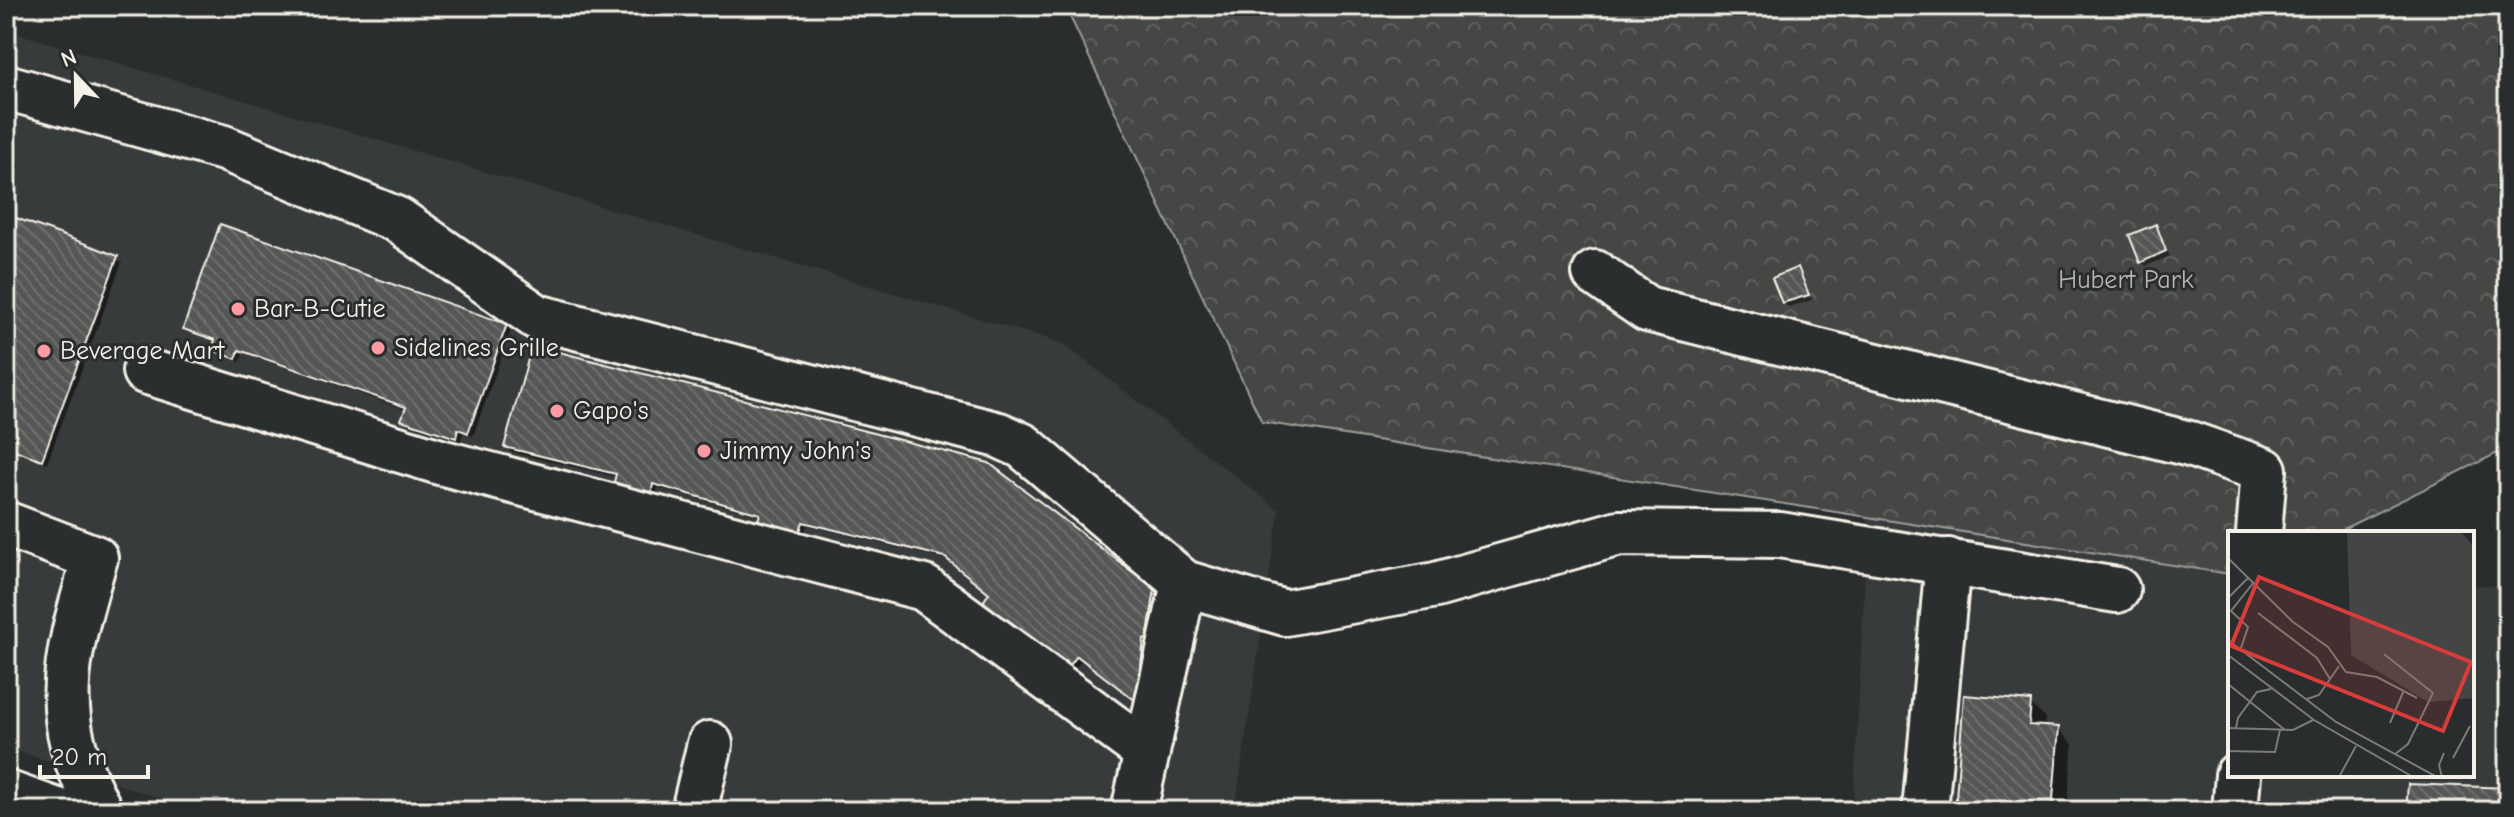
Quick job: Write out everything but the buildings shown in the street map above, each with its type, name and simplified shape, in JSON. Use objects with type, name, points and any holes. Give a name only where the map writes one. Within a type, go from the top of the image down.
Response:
[{"type":"main road","points":[[6,87],[224,148],[398,220],[537,317],[999,435],[1023,446],[1184,583],[1285,613],[1436,585],[1619,533],[1780,535],[2117,590]]},
{"type":"main road","points":[[1595,273],[1647,309],[2190,444],[2264,470],[2259,531]]},
{"type":"main road","points":[[145,371],[440,462],[924,588],[1147,752]]},
{"type":"main road","points":[[6,524],[95,558],[68,651],[65,683],[76,758],[100,811]]},
{"type":"main road","points":[[1925,811],[1948,561]]},
{"type":"main road","points":[[1134,811],[1184,583]]},
{"type":"main road","points":[[694,811],[710,744]]},
{"type":"main road","points":[[2235,811],[2238,777]]},
{"type":"main road","points":[[6,793],[57,811]]},
{"type":"shaded area","points":[[6,30],[1062,343],[1279,510],[1235,811],[198,811],[6,747]]},
{"type":"shaded area","points":[[1868,517],[2228,574],[2228,777],[2474,777],[2474,585],[2508,586],[2508,811],[1853,811]]},
{"type":"green space","name":"Hubert Park","points":[[1065,6],[2508,6],[2508,448],[2339,531],[2228,531],[2228,574],[1262,422]]},
{"type":"place","name":"Bar-B-Cutie","points":[[238,309]]},
{"type":"place","name":"Sidelines Grille","points":[[378,348]]},
{"type":"place","name":"Beverage Mart","points":[[44,351]]},
{"type":"place","name":"Gapo's","points":[[557,411]]},
{"type":"place","name":"Jimmy John's","points":[[704,451]]}]
